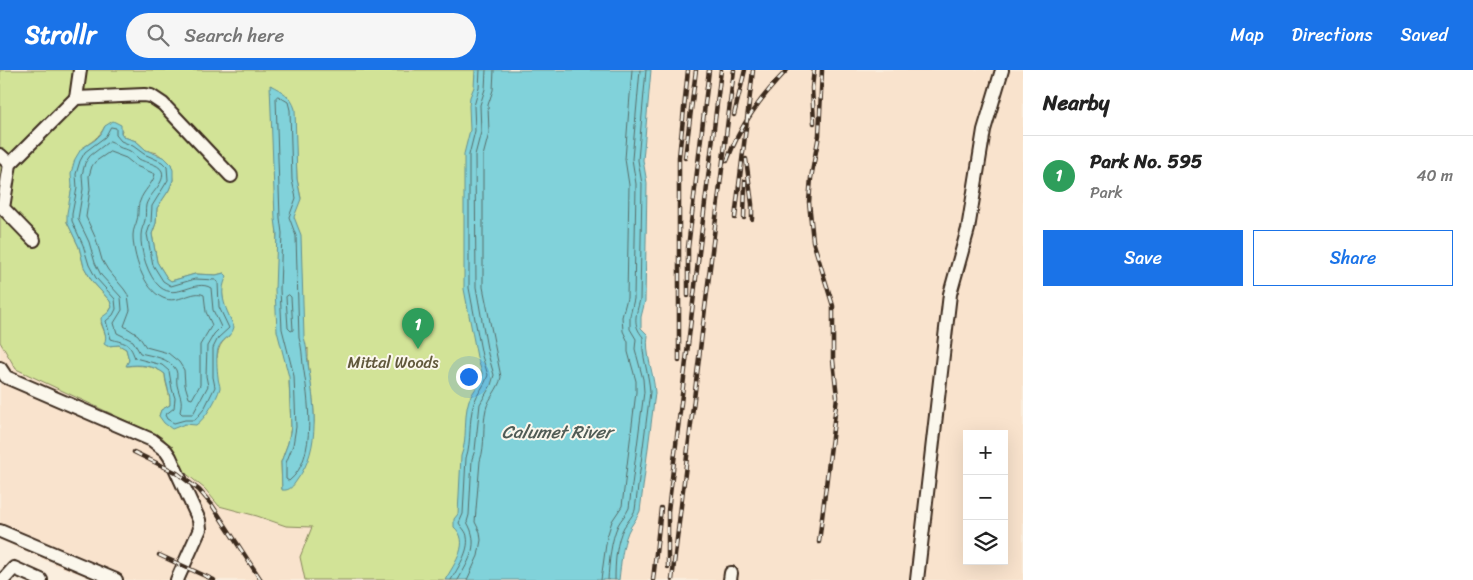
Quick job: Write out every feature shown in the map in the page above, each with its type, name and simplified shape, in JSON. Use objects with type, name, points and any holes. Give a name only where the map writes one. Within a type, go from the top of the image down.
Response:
[{"type":"street","points":[[34,240],[4,208],[10,164],[76,98],[80,70]]},
{"type":"street","points":[[917,580],[950,294],[968,229],[984,130],[1002,70]]},
{"type":"street","points":[[76,98],[151,96],[163,104],[231,176]]},
{"type":"street","points":[[0,154],[10,164]]},
{"type":"street","points":[[2,373],[152,440],[166,451],[199,520],[200,529],[178,580]]},
{"type":"street","points":[[0,531],[116,580]]},
{"type":"street","points":[[3,580],[14,568],[41,580]]},
{"type":"shaded area","points":[[651,70],[1023,70],[1023,580],[619,580],[625,542],[629,530],[636,521],[640,511],[655,378],[646,348],[648,335],[641,328],[641,317],[645,301],[647,183],[643,160]]},
{"type":"shaded area","points":[[0,342],[16,369],[163,438],[171,447],[183,471],[205,489],[219,506],[257,516],[271,522],[322,528],[321,580],[96,580],[53,564],[53,561],[50,560],[49,562],[0,540]]},
{"type":"green space","name":"Mittal Woods","points":[[0,70],[484,70],[485,391],[458,580],[305,580],[300,557],[312,527],[286,526],[219,506],[205,489],[183,471],[171,447],[163,438],[16,369],[0,342]],"holes":[[[271,85],[295,133],[297,179],[301,198],[277,244]],[[105,126],[122,130],[121,133],[124,137],[136,141],[146,150],[157,153],[171,164],[173,180],[157,208],[156,223],[152,234],[157,262],[167,278],[171,281],[195,274],[216,275],[224,273],[222,290],[224,306],[230,318],[229,336],[220,346],[217,358],[170,405],[165,374],[152,367],[127,366],[129,360],[126,349],[119,345],[107,346],[106,336],[101,323],[112,307],[110,301],[92,281],[84,267],[79,247],[67,222],[72,187],[81,149],[100,134]],[[308,348],[314,422],[282,489],[281,462],[288,443],[291,427],[289,381]],[[170,405],[159,416],[161,410]]]},
{"type":"water","name":"Calumet River","points":[[475,70],[651,70],[643,160],[647,183],[645,301],[641,317],[641,328],[648,335],[647,343],[655,393],[640,511],[626,538],[619,580],[445,580],[457,560],[461,546],[459,533],[454,527],[454,519],[458,514],[461,456],[467,407],[483,375],[477,357],[464,289],[464,154],[470,130],[469,106],[474,87]]},
{"type":"water","points":[[270,85],[286,94],[295,109],[297,179],[301,199],[294,217],[301,235],[304,337],[314,409],[313,439],[310,453],[305,467],[296,482],[287,490],[282,490],[281,462],[288,443],[291,427],[289,377],[277,331],[275,290],[277,233]]},
{"type":"water","points":[[113,121],[121,125],[121,133],[124,137],[136,141],[146,150],[165,158],[171,164],[173,180],[157,208],[156,223],[152,234],[157,262],[167,278],[171,281],[195,274],[216,275],[224,273],[227,276],[224,283],[223,296],[234,327],[218,349],[217,366],[220,388],[207,414],[196,425],[185,424],[172,429],[164,423],[159,416],[161,410],[170,405],[165,374],[147,366],[126,366],[129,360],[126,349],[119,345],[107,346],[104,344],[106,337],[101,318],[112,307],[110,301],[92,281],[84,267],[79,247],[67,222],[72,187],[71,173],[75,159],[81,149],[95,140],[105,126]]},
{"type":"railway","points":[[679,361],[679,157],[688,70]]},
{"type":"railway","points":[[685,158],[696,70]]},
{"type":"railway","points":[[688,296],[688,248],[709,70]]},
{"type":"railway","points":[[668,567],[668,511],[721,70]]},
{"type":"railway","points":[[672,580],[734,70]]},
{"type":"railway","points":[[734,115],[745,70]]},
{"type":"railway","points":[[735,218],[753,70]]},
{"type":"railway","points":[[727,161],[738,135],[752,112],[787,70]]},
{"type":"railway","points":[[814,70],[812,88],[814,123]]},
{"type":"railway","points":[[819,542],[837,397],[833,360],[833,306],[813,241],[809,202],[811,178],[819,135],[822,70]]},
{"type":"railway","points":[[746,159],[752,219]]},
{"type":"railway","points":[[744,218],[745,181]]},
{"type":"railway","points":[[134,452],[177,473],[199,490],[212,505],[261,580]]},
{"type":"railway","points":[[653,580],[661,508]]},
{"type":"railway","points":[[159,555],[214,580]]},
{"type":"place","name":"Park No. 595","points":[[418,349]]}]
